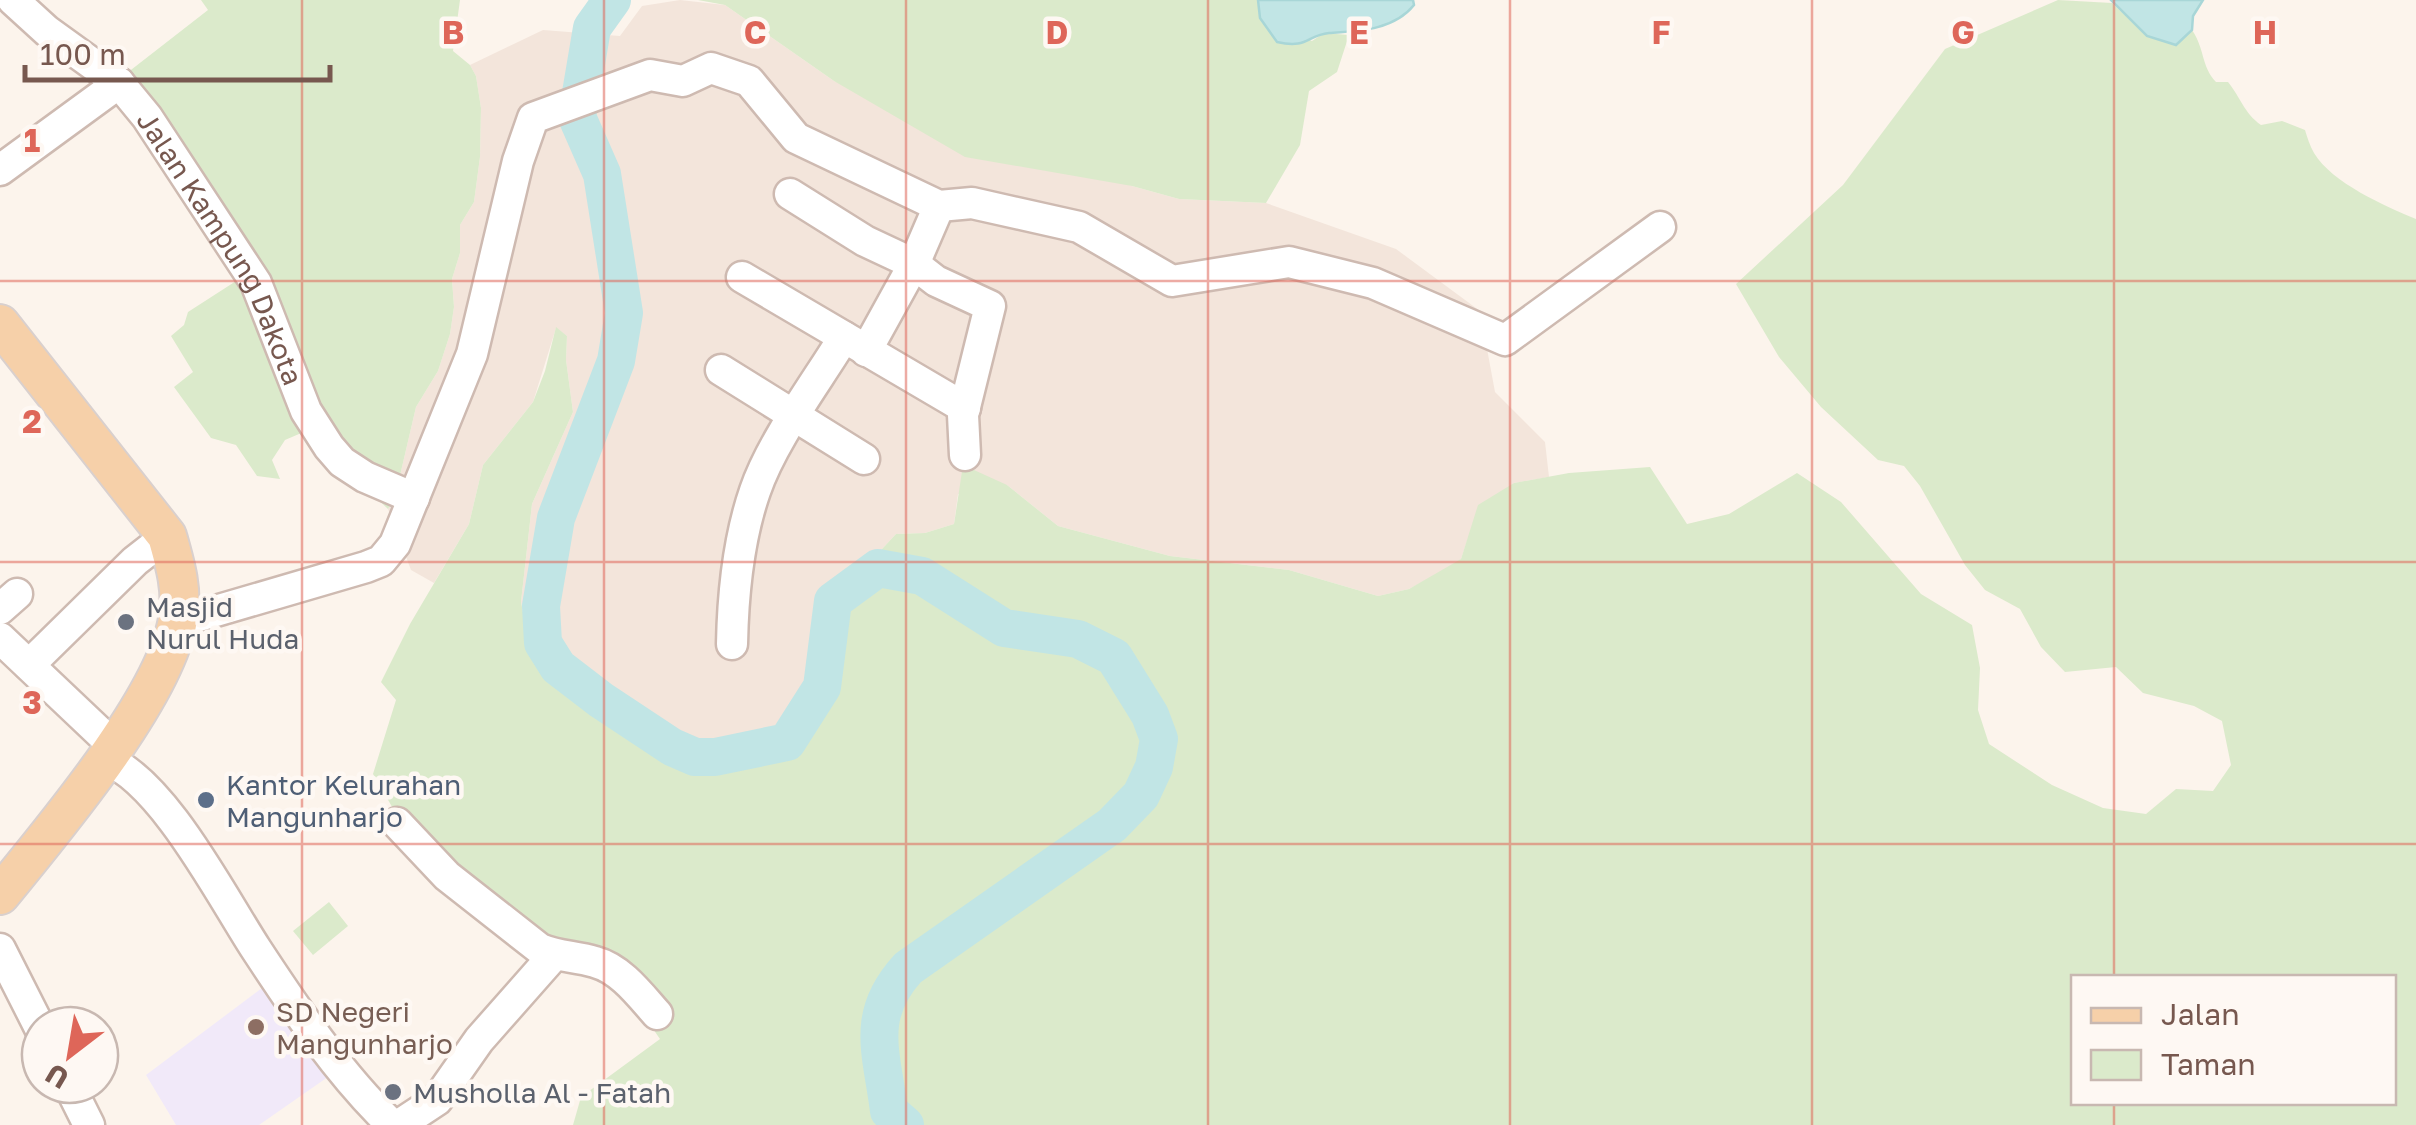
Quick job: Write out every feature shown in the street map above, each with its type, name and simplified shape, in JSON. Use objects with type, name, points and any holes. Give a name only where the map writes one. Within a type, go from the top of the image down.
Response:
[{"type":"main road","points":[[0,324],[167,536],[178,576],[178,622],[164,661],[110,752],[0,894]]},
{"type":"street","name":"Jalan Kampung Dakota","points":[[14,0],[47,31],[119,83],[146,117],[256,284],[306,410],[342,462],[364,477],[414,498]]},
{"type":"street","points":[[178,622],[381,560],[396,544],[472,354],[518,162],[533,118],[650,74],[683,80],[711,68],[749,80],[796,138],[939,206],[972,203],[1079,227],[1172,281],[1289,262],[1372,283],[1505,340],[1660,227]]},
{"type":"street","points":[[0,170],[119,83]]},
{"type":"street","points":[[790,194],[865,240],[914,264],[936,281],[990,306],[965,408],[966,455]]},
{"type":"street","points":[[732,644],[734,585],[755,489],[796,416],[914,264],[939,206]]},
{"type":"street","points":[[742,278],[965,408]]},
{"type":"street","points":[[721,370],[864,459]]},
{"type":"street","points":[[29,665],[135,561],[167,536]]},
{"type":"street","points":[[0,638],[144,786],[187,839],[293,1003],[331,1056],[392,1125]]},
{"type":"street","points":[[397,823],[447,876],[540,949],[554,956],[599,962],[624,978],[657,1014]]},
{"type":"street","points":[[0,949],[28,1005]]},
{"type":"street","points":[[400,1125],[437,1100],[480,1040],[554,956]]},
{"type":"shaded area","points":[[680,0],[725,5],[834,81],[1132,186],[1179,199],[1266,203],[1396,249],[1480,311],[1495,392],[1545,442],[1549,477],[1514,483],[1468,538],[1461,559],[1451,567],[1409,589],[1378,596],[1289,570],[1170,556],[1058,526],[1007,485],[958,494],[954,524],[925,533],[896,534],[882,549],[876,582],[846,603],[836,643],[834,682],[817,723],[784,758],[728,768],[676,762],[604,724],[532,657],[521,602],[532,504],[573,412],[567,336],[556,328],[533,402],[483,465],[469,524],[434,583],[411,570],[388,509],[395,497],[416,407],[438,371],[450,334],[454,307],[452,279],[460,253],[460,225],[474,202],[480,157],[481,108],[476,76],[470,65],[543,30],[620,36],[642,6]]},
{"type":"shaded area","name":"SD Negeri Mangunharjo","points":[[270,982],[335,1072],[259,1125],[176,1125],[146,1075]]},
{"type":"green space","points":[[201,0],[460,0],[453,51],[470,65],[476,76],[481,108],[474,202],[460,225],[460,253],[452,279],[454,307],[450,334],[438,371],[416,407],[395,497],[388,509],[306,431],[285,440],[272,460],[280,479],[257,476],[236,445],[211,438],[174,387],[193,372],[171,336],[184,325],[188,312],[252,266],[127,73],[208,10]]},
{"type":"green space","points":[[698,0],[1258,0],[1260,18],[1312,41],[1324,33],[1349,35],[1337,72],[1309,91],[1300,145],[1266,203],[1179,199],[1132,186],[965,157],[834,81],[725,5]]},
{"type":"green space","points":[[2058,0],[2112,3],[2147,36],[2176,45],[2192,30],[2211,76],[2216,82],[2228,82],[2255,120],[2261,125],[2282,121],[2305,130],[2314,153],[2333,174],[2416,219],[2416,1125],[573,1125],[581,1097],[660,1039],[604,958],[567,959],[402,824],[373,774],[396,700],[381,682],[469,524],[483,465],[533,402],[556,327],[567,336],[573,412],[532,504],[521,602],[532,657],[604,724],[676,762],[728,768],[785,757],[817,723],[833,682],[836,643],[846,603],[876,582],[882,549],[896,534],[925,533],[954,524],[963,465],[1007,485],[1058,526],[1170,556],[1289,570],[1378,596],[1409,589],[1461,559],[1478,505],[1514,483],[1569,473],[1650,467],[1687,524],[1729,514],[1797,473],[1841,502],[1921,594],[1972,625],[1980,668],[1978,710],[1989,744],[2052,785],[2103,808],[2146,814],[2176,789],[2213,791],[2231,765],[2222,721],[2194,706],[2143,693],[2116,667],[2065,672],[2041,647],[2020,609],[1985,590],[1965,565],[1920,486],[1904,466],[1878,460],[1821,407],[1779,357],[1736,284],[1843,185],[1945,49]]},
{"type":"green space","points":[[329,902],[348,926],[313,955],[293,931]]},
{"type":"water","points":[[1258,0],[1413,0],[1414,5],[1386,24],[1287,44],[1277,42],[1260,18]]},
{"type":"water","points":[[2111,0],[2203,0],[2193,16],[2192,30],[2176,45],[2147,36]]},
{"type":"waterway","points":[[612,0],[592,28],[577,117],[602,174],[624,313],[616,361],[556,518],[541,606],[543,643],[558,667],[672,747],[695,757],[715,757],[787,742],[822,687],[833,601],[878,568],[922,576],[1004,628],[1078,639],[1114,657],[1150,715],[1159,739],[1154,767],[1141,795],[1112,825],[908,968],[894,986],[881,1019],[880,1053],[889,1111],[905,1125]]},
{"type":"place","name":"Masjid Nurul Huda","points":[[126,622]]},
{"type":"place","name":"Kantor Kelurahan Mangunharjo","points":[[206,800]]},
{"type":"place","name":"SD Negeri Mangunharjo","points":[[256,1027]]},
{"type":"place","name":"Musholla Al - Fatah","points":[[393,1092]]}]
